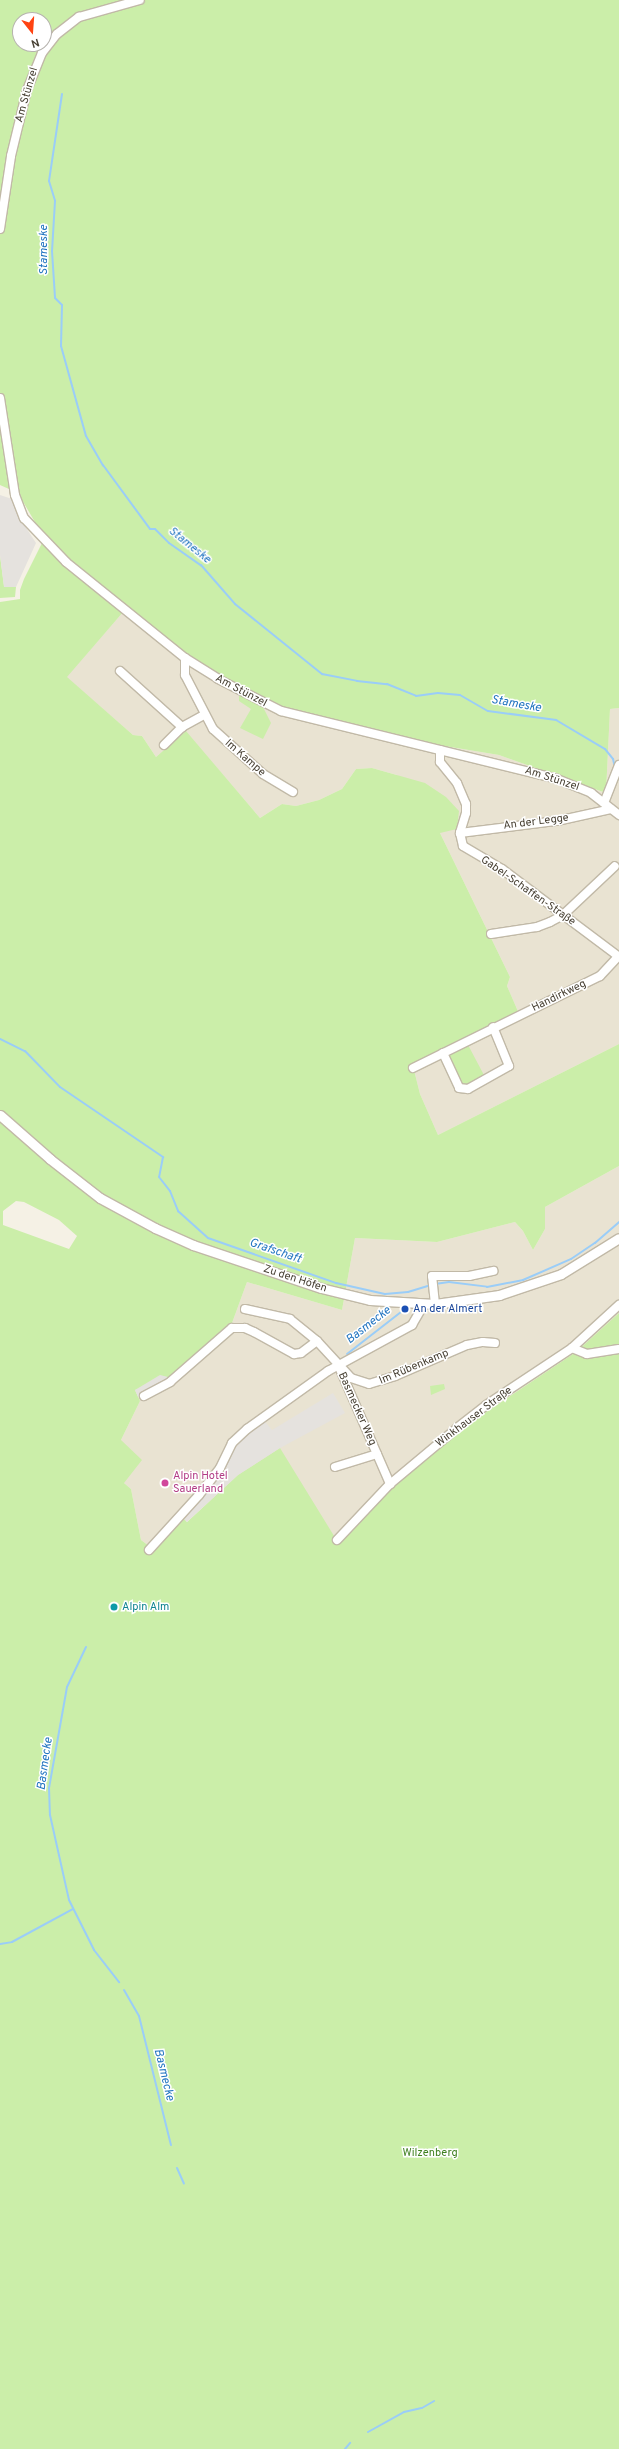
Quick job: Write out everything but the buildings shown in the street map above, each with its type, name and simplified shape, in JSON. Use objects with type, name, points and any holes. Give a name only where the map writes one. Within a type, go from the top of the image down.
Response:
[{"type":"street","name":"Am Stünzel","points":[[0,229],[8,166],[27,90],[42,53],[56,34],[79,17],[103,8],[140,0]]},
{"type":"street","name":"Am Stünzel","points":[[0,398],[15,496],[24,518],[66,562],[185,658],[236,689],[281,711],[557,778],[586,790],[619,815]]},
{"type":"street","name":"Im Kampe","points":[[185,658],[183,666],[185,676],[204,715],[213,729],[249,763],[269,779],[293,792]]},
{"type":"street","points":[[120,671],[182,727]]},
{"type":"street","points":[[164,746],[182,727],[204,715]]},
{"type":"street","points":[[440,750],[440,762],[458,783],[466,804],[466,813],[460,833]]},
{"type":"street","points":[[604,803],[619,766]]},
{"type":"street","name":"An der Legge","points":[[460,833],[557,821],[612,809]]},
{"type":"street","name":"Gabel-Schaffen-Straße","points":[[460,833],[462,843],[466,848],[502,869],[619,957]]},
{"type":"street","points":[[491,934],[537,927],[563,915],[615,866]]},
{"type":"street","name":"Handirkweg","points":[[413,1068],[600,976],[619,957]]},
{"type":"street","points":[[443,1053],[459,1088],[468,1089],[508,1066],[493,1028]]},
{"type":"street","name":"Zu den Höfen","points":[[0,1115],[50,1159],[100,1198],[162,1231],[193,1244],[322,1288],[370,1300],[435,1304],[487,1298],[532,1286],[574,1267],[619,1238]]},
{"type":"street","points":[[435,1304],[432,1276],[461,1276],[493,1272]]},
{"type":"street","points":[[149,1550],[214,1477],[236,1438],[263,1416],[338,1365],[412,1324],[424,1304]]},
{"type":"street","name":"Winkhauser Straße","points":[[337,1540],[390,1484],[486,1405],[572,1348],[619,1305]]},
{"type":"street","points":[[245,1309],[284,1317],[317,1341],[338,1365]]},
{"type":"street","points":[[144,1396],[170,1382],[232,1328],[245,1328],[294,1354],[301,1353],[317,1341]]},
{"type":"street","name":"Im Rübenkamp","points":[[338,1365],[351,1378],[369,1384],[395,1376],[467,1345],[483,1342],[495,1343]]},
{"type":"street","points":[[572,1348],[587,1354],[619,1349]]},
{"type":"street","name":"Basmecker Weg","points":[[338,1365],[390,1484]]},
{"type":"street","name":"Basmecker Weg","points":[[335,1467],[377,1454]]},
{"type":"shaded area","points":[[0,495],[12,499],[21,520],[36,543],[16,587],[4,587],[0,555]]},
{"type":"shaded area","points":[[124,611],[188,655],[249,693],[372,734],[499,755],[606,793],[610,709],[619,708],[619,1044],[438,1135],[420,1094],[414,1070],[520,1016],[507,986],[510,977],[440,833],[397,775],[372,768],[356,769],[342,789],[319,800],[296,806],[282,804],[260,818],[186,732],[156,757],[142,736],[133,735],[66,677]]},
{"type":"shaded area","points":[[619,1166],[619,1313],[576,1352],[470,1423],[393,1487],[338,1544],[211,1500],[153,1549],[141,1540],[131,1489],[124,1483],[121,1440],[140,1401],[135,1390],[172,1378],[232,1323],[247,1282],[342,1310],[355,1238],[437,1242],[515,1222],[523,1231],[533,1250],[545,1229],[545,1207]]},
{"type":"shaded area","points":[[160,1375],[172,1378],[138,1397],[135,1390]]},
{"type":"shaded area","points":[[333,1393],[345,1413],[280,1448],[238,1475],[187,1522],[183,1518],[235,1442],[262,1418],[272,1430]]},
{"type":"green space","points":[[0,0],[619,0],[619,708],[610,709],[606,793],[499,755],[372,734],[281,709],[249,693],[188,655],[67,559],[39,529],[18,493],[0,485]]},
{"type":"green space","name":"Wilzenberg","points":[[42,543],[80,577],[124,611],[67,677],[133,735],[142,736],[156,757],[186,731],[260,818],[282,804],[296,806],[319,800],[342,789],[356,769],[372,768],[425,783],[446,797],[459,811],[457,829],[440,833],[510,977],[507,986],[520,1016],[467,1043],[485,1077],[467,1086],[460,1085],[449,1059],[450,1052],[414,1070],[420,1094],[438,1135],[619,1044],[619,1166],[545,1207],[545,1229],[533,1250],[523,1231],[515,1222],[437,1242],[355,1238],[342,1310],[247,1282],[232,1323],[172,1378],[135,1390],[140,1401],[121,1440],[142,1460],[124,1483],[131,1489],[141,1540],[153,1549],[183,1518],[187,1522],[238,1475],[280,1448],[339,1544],[393,1487],[470,1423],[576,1352],[619,1313],[619,2449],[0,2449],[0,602],[20,599],[20,590]],"holes":[[[16,1201],[24,1202],[59,1220],[77,1236],[69,1249],[3,1225],[3,1211]]]},
{"type":"green space","points":[[0,555],[4,586],[16,587],[15,597],[0,598]]},
{"type":"green space","points":[[239,695],[263,707],[271,723],[263,739],[240,728],[251,709],[239,701]]},
{"type":"green space","points":[[444,1384],[445,1389],[431,1395],[430,1386]]},
{"type":"waterway","name":"Stameske","points":[[62,94],[49,181],[55,201],[52,251],[55,298],[62,305],[61,346],[86,436],[103,465],[150,529],[155,529],[169,543],[201,565],[235,604],[322,674],[357,681],[387,684],[416,696],[438,693],[460,695],[488,711],[556,720],[605,749],[613,759],[615,768]]},
{"type":"waterway","name":"Grafschaft","points":[[0,1039],[25,1051],[60,1087],[163,1157],[159,1177],[170,1191],[178,1211],[208,1238],[336,1283],[385,1294],[408,1292],[431,1285]]},
{"type":"waterway","name":"Grafschaft","points":[[435,1284],[449,1282],[487,1287],[523,1280],[571,1259],[595,1243],[619,1222]]},
{"type":"waterway","name":"Basmecke","points":[[347,1354],[401,1312]]},
{"type":"waterway","name":"Basmecke","points":[[86,1647],[67,1687],[49,1788],[50,1815],[69,1900],[94,1950],[119,1982]]},
{"type":"waterway","name":"Basmecke","points":[[0,1944],[12,1942],[73,1909]]},
{"type":"waterway","name":"Basmecke","points":[[124,1990],[139,2016],[171,2145]]},
{"type":"waterway","name":"Basmecke","points":[[177,2168],[184,2184]]},
{"type":"waterway","points":[[368,2432],[404,2412],[422,2408],[434,2401]]},
{"type":"waterway","points":[[345,2449],[350,2443]]},
{"type":"place","name":"An der Almert","points":[[405,1309]]},
{"type":"place","name":"Alpin Hotel Sauerland","points":[[165,1483]]},
{"type":"place","name":"Alpin Alm","points":[[114,1607]]}]
